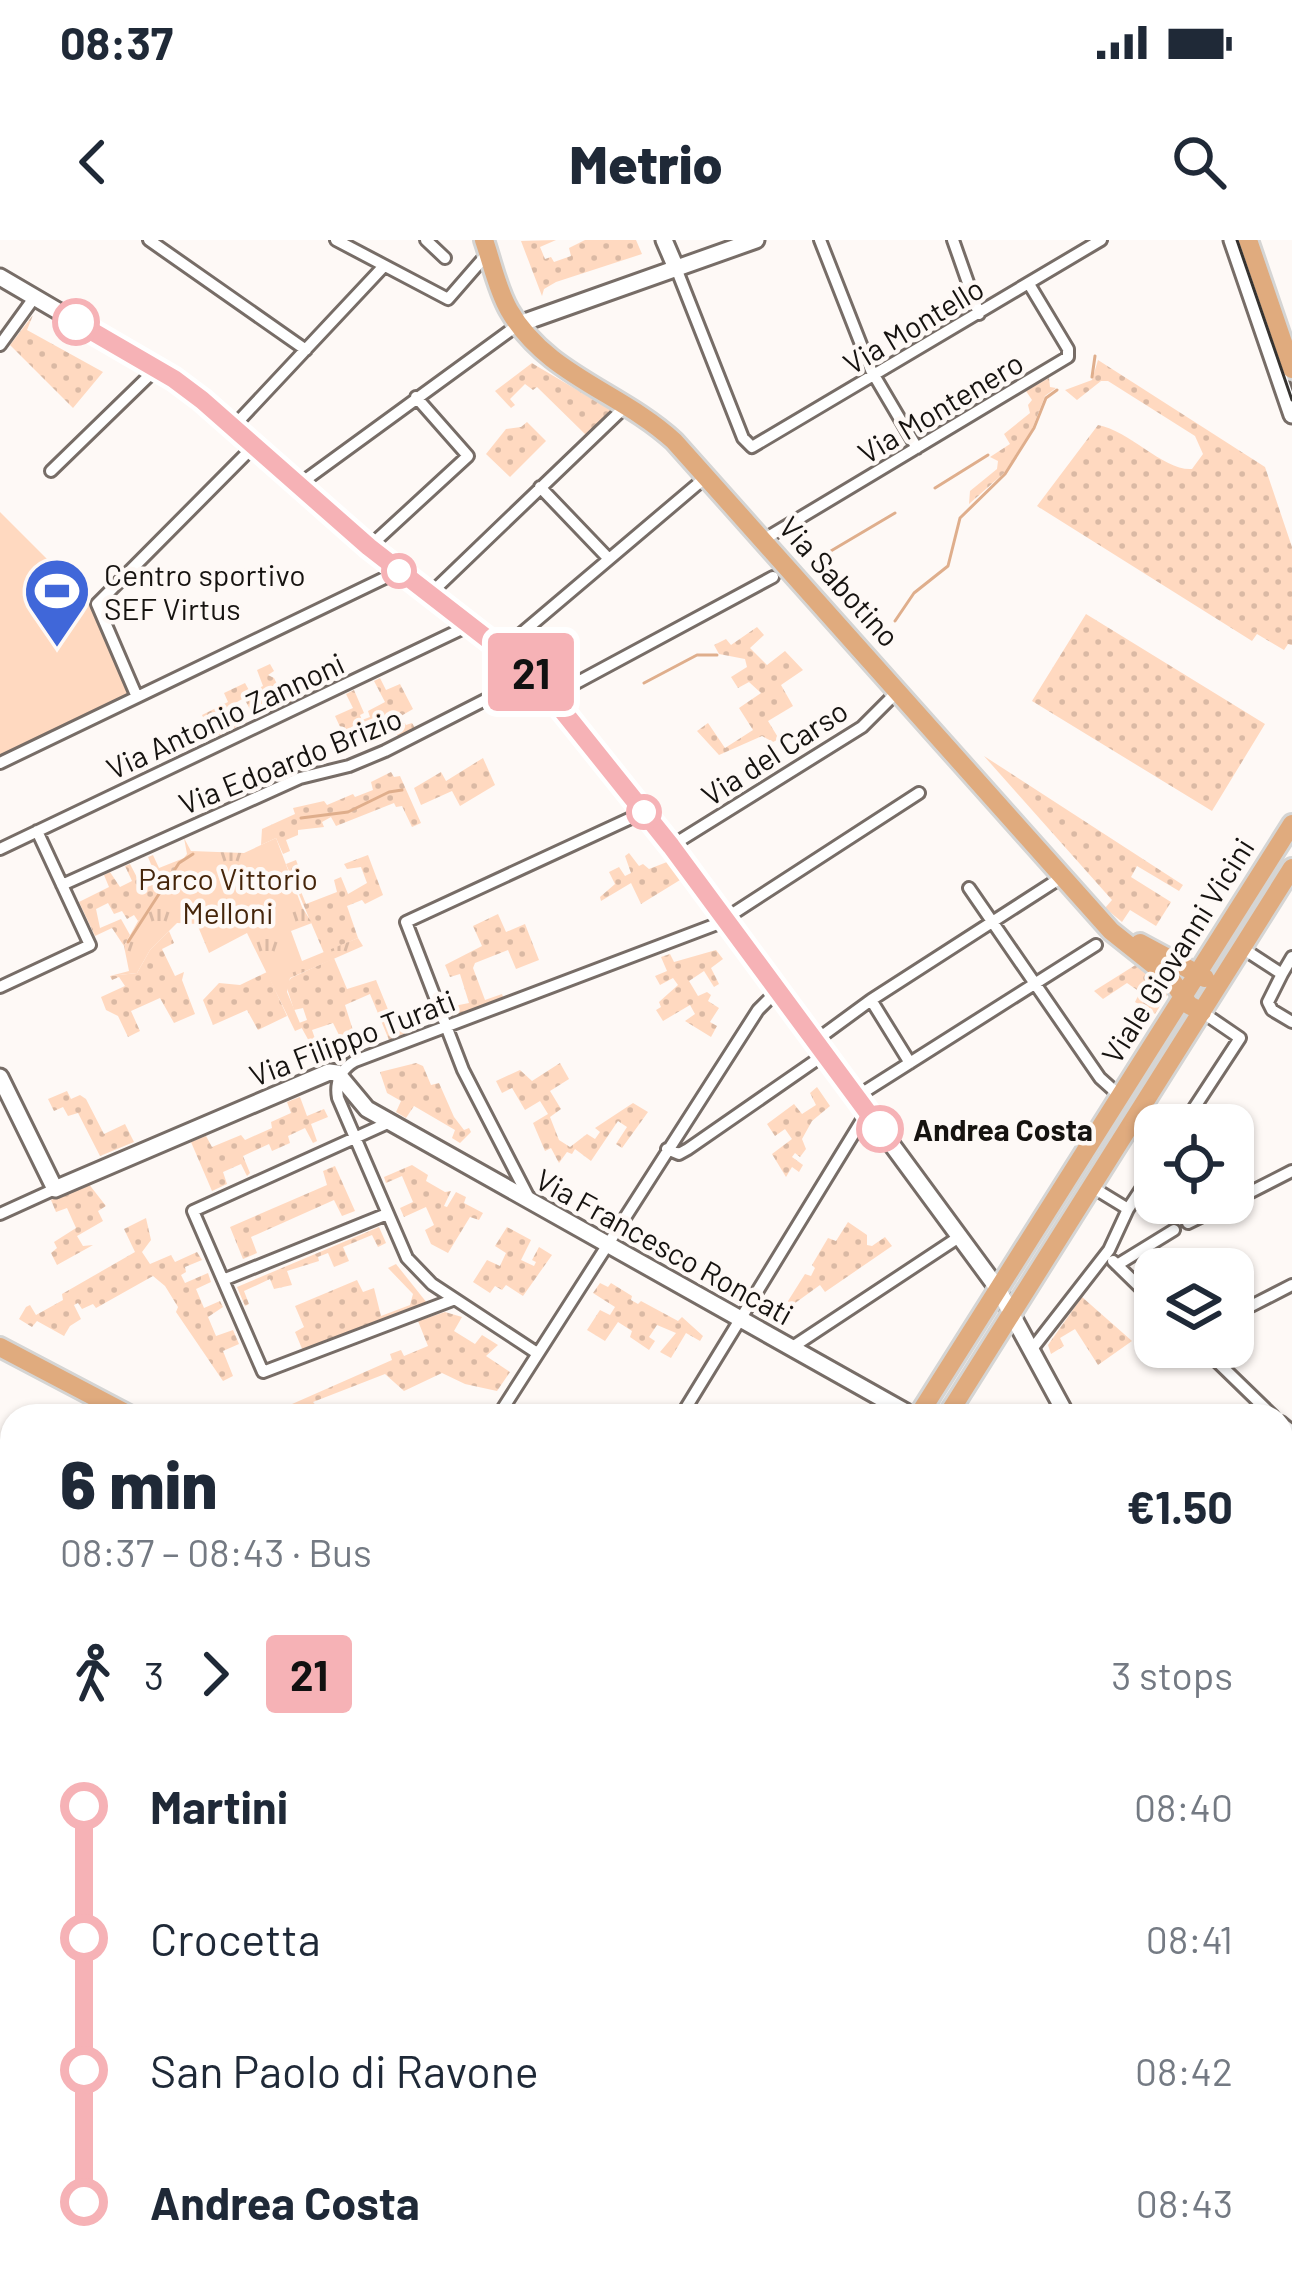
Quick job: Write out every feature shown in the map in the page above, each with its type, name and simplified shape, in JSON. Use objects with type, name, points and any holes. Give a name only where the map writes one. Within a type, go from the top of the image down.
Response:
[{"type":"main road","points":[[1248,240],[1292,369]]},
{"type":"main road","points":[[489,244],[500,286],[519,324]]},
{"type":"main road","points":[[489,244],[516,299],[519,324]]},
{"type":"main road","name":"Via Sabotino","points":[[519,324],[549,360],[627,405],[674,441],[1091,909],[1202,1012]]},
{"type":"main road","name":"Viale Giovanni Vicini","points":[[923,1404],[1292,824]]},
{"type":"main road","name":"Viale Giovanni Vicini","points":[[1145,1104],[1292,868]]},
{"type":"main road","name":"Via Sabotino","points":[[1091,909],[1197,975],[1222,979]]},
{"type":"main road","points":[[1120,1096],[1134,1105]]},
{"type":"main road","name":"Viale Giovanni Vicini","points":[[955,1404],[1134,1121]]},
{"type":"main road","points":[[2,1352],[107,1404]]},
{"type":"street","points":[[149,240],[305,350]]},
{"type":"street","points":[[336,240],[448,299],[489,244]]},
{"type":"street","points":[[358,252],[370,240]]},
{"type":"street","points":[[426,240],[445,258]]},
{"type":"street","points":[[664,240],[676,268]]},
{"type":"street","points":[[298,486],[519,324],[756,240]]},
{"type":"street","points":[[820,240],[874,376],[917,448]]},
{"type":"street","points":[[953,240],[979,314]]},
{"type":"street","points":[[1232,240],[1292,415]]},
{"type":"street","name":"Via Montello","points":[[676,268],[749,446],[762,443],[979,314],[1092,242]]},
{"type":"street","points":[[233,427],[384,266]]},
{"type":"street","points":[[456,268],[467,278],[488,278],[500,286]]},
{"type":"street","points":[[0,278],[156,369],[233,427],[429,596],[534,675],[671,846],[998,1289],[1060,1404]]},
{"type":"street","name":"Via Montenero","points":[[763,540],[1068,357],[1068,349],[1028,284]]},
{"type":"street","points":[[0,345],[34,298]]},
{"type":"street","points":[[51,471],[156,369]]},
{"type":"street","points":[[369,547],[468,455],[416,397]]},
{"type":"street","points":[[429,596],[627,405]]},
{"type":"street","points":[[136,697],[97,604],[254,446]]},
{"type":"street","points":[[503,649],[706,477]]},
{"type":"street","points":[[540,487],[608,558]]},
{"type":"street","points":[[0,763],[399,571]]},
{"type":"street","points":[[552,696],[773,578]]},
{"type":"street","name":"Via Antonio Zannoni","points":[[0,849],[470,625]]},
{"type":"street","name":"Via Edoardo Brizio","points":[[62,885],[287,784],[385,751],[534,675]]},
{"type":"street","name":"Via del Carso","points":[[671,846],[862,727],[898,692]]},
{"type":"street","name":"Via Filippo Turati","points":[[0,1214],[325,1074],[340,1076],[355,1061],[726,919],[919,794]]},
{"type":"street","points":[[530,1200],[472,1090],[406,922],[644,812]]},
{"type":"street","points":[[0,987],[90,945],[37,831]]},
{"type":"street","points":[[667,1149],[679,1154],[688,1149],[820,1047],[871,1000],[1062,877]]},
{"type":"street","points":[[969,888],[1100,1078],[1120,1096]]},
{"type":"street","points":[[856,1097],[1096,945]]},
{"type":"street","points":[[1242,948],[1282,974]]},
{"type":"street","points":[[1292,957],[1269,998],[1269,1006],[1292,1022]]},
{"type":"street","points":[[504,1404],[758,1010],[778,990]]},
{"type":"street","points":[[871,1000],[910,1063]]},
{"type":"street","points":[[1197,1104],[1240,1038],[1202,1012]]},
{"type":"street","points":[[340,1076],[338,1098],[407,1258],[425,1278],[537,1352]]},
{"type":"street","name":"Via Francesco Roncati","points":[[340,1076],[361,1105],[893,1404]]},
{"type":"street","points":[[0,1077],[55,1190]]},
{"type":"street","points":[[688,1404],[867,1112]]},
{"type":"street","points":[[391,1122],[194,1211],[263,1372],[455,1299]]},
{"type":"street","points":[[1254,1190],[1292,1171]]},
{"type":"street","points":[[1092,1187],[1128,1209]]},
{"type":"street","points":[[1034,1353],[1106,1255],[1134,1200]]},
{"type":"street","points":[[224,1280],[387,1214]]},
{"type":"street","points":[[1117,1265],[1174,1230]]},
{"type":"street","points":[[791,1348],[959,1237]]},
{"type":"street","points":[[1106,1255],[1134,1281]]},
{"type":"street","points":[[1254,1305],[1292,1286]]},
{"type":"street","points":[[1224,1368],[1261,1404]]},
{"type":"green space","points":[[556,240],[540,247],[545,259],[551,257],[554,262],[571,256],[569,248],[585,240],[636,240],[642,254],[556,282],[542,296],[521,241]]},
{"type":"green space","points":[[33,315],[27,330],[103,372],[73,408],[10,345]]},
{"type":"green space","points":[[1098,360],[1265,467],[1292,547],[1292,645],[1284,650],[1257,634],[1252,641],[1037,506],[1098,425],[1181,468],[1192,469],[1203,454],[1195,436],[1108,381],[1101,381],[1077,400],[1065,390],[1092,380]]},
{"type":"green space","points":[[532,363],[611,410],[586,435],[537,387],[533,390],[525,384],[510,399],[515,405],[511,408],[495,391]]},
{"type":"green space","points":[[1049,378],[1050,387],[1056,388],[1045,396],[1032,429],[1004,473],[969,504],[970,491],[997,469],[998,461],[990,457],[1010,444],[1004,434],[1030,413],[1032,400],[1026,391]]},
{"type":"green space","points":[[527,422],[546,441],[510,477],[486,454],[506,429]]},
{"type":"green space","name":"Centro sportivo SEF Virtus","points":[[0,512],[94,606],[132,694],[0,756]]},
{"type":"green space","points":[[1086,614],[1265,724],[1212,811],[1032,701]]},
{"type":"green space","points":[[757,627],[764,635],[750,648],[767,665],[785,651],[803,670],[781,685],[793,706],[768,721],[779,739],[773,742],[762,736],[719,755],[697,731],[708,723],[725,748],[753,730],[739,708],[761,693],[749,682],[738,688],[731,677],[747,667],[745,659],[719,654],[714,645],[726,639],[731,645]]},
{"type":"green space","points":[[270,664],[274,671],[268,675],[281,692],[299,684],[304,696],[255,719],[244,698],[230,706],[236,717],[243,714],[247,722],[213,738],[202,715],[228,702],[224,693],[245,683],[250,692],[263,686],[257,670]]},
{"type":"green space","points":[[380,678],[386,690],[400,684],[413,709],[401,716],[415,728],[398,736],[392,725],[367,737],[364,732],[348,744],[335,716],[353,708],[346,694],[354,690],[364,713],[362,720],[370,717],[368,711],[385,702],[374,681]]},
{"type":"green space","points":[[984,756],[1183,885],[1179,891],[1137,866],[1131,877],[1171,902],[1156,926],[1130,910],[1122,922],[1105,908],[1112,900]]},
{"type":"green space","points":[[483,758],[495,785],[460,806],[452,791],[421,805],[414,788],[441,772],[446,781]]},
{"type":"green space","points":[[391,772],[400,776],[421,823],[412,827],[402,806],[394,803],[336,826],[331,817],[322,822],[324,827],[298,830],[298,835],[286,840],[290,851],[283,854],[276,838],[261,845],[262,829],[295,814],[293,808],[355,797],[373,790],[371,782]]},
{"type":"green space","name":"Parco Vittorio Melloni","points":[[184,838],[191,851],[244,853],[276,838],[312,923],[291,931],[302,961],[358,938],[363,946],[290,978],[287,992],[302,1028],[295,1031],[247,933],[209,953],[197,924],[177,923],[150,950],[137,973],[110,976],[129,971],[124,946],[147,905],[187,854]]},
{"type":"green space","points":[[629,853],[639,866],[649,869],[667,862],[680,880],[641,904],[631,883],[601,901],[615,884],[609,872],[619,867],[625,876],[631,873],[625,856]]},
{"type":"green space","points":[[153,855],[159,868],[184,858],[138,921],[134,915],[127,919],[122,911],[114,914],[108,903],[96,909],[100,928],[121,919],[130,935],[124,946],[112,928],[95,936],[79,902],[109,887],[104,875],[110,872],[120,887],[132,881],[125,866],[130,864],[143,889],[152,885],[149,878],[155,874],[148,857]]},
{"type":"green space","points":[[368,855],[383,895],[347,906],[358,938],[324,953],[286,864],[296,860],[306,886],[300,889],[306,904],[337,892],[334,880],[341,877],[348,894],[367,883],[361,867],[347,869],[344,864]]},
{"type":"green space","points":[[498,914],[506,932],[525,924],[539,960],[516,969],[508,950],[475,963],[485,1000],[502,994],[504,1000],[452,1017],[444,995],[449,993],[454,1006],[469,1003],[460,974],[450,977],[445,965],[482,946],[473,926]]},
{"type":"green space","points":[[169,931],[174,943],[162,949],[175,976],[184,972],[182,980],[195,1014],[174,1023],[160,998],[131,1011],[140,1031],[128,1037],[101,997],[125,986],[119,977],[112,980],[110,976],[137,973]]},
{"type":"green space","points":[[716,950],[723,959],[711,968],[719,984],[714,987],[704,971],[689,981],[698,996],[707,992],[711,995],[708,1001],[719,1008],[710,1022],[717,1026],[711,1037],[685,1021],[695,1014],[690,1005],[663,1021],[656,1010],[661,1007],[659,1002],[678,985],[673,978],[660,985],[655,976],[667,971],[661,957],[670,954],[674,962]]},
{"type":"green space","points":[[334,958],[347,989],[376,980],[396,1029],[410,1024],[413,1030],[389,1040],[370,994],[345,1005],[363,1049],[349,1055],[333,1023],[312,1030],[320,1053],[326,1051],[331,1059],[321,1063],[299,1023],[307,1020],[303,1008],[294,1010],[286,985],[291,978]]},
{"type":"green space","points":[[1137,964],[1171,989],[1155,1014],[1135,1002],[1140,992],[1127,983],[1103,999],[1094,991]]},
{"type":"green space","points":[[267,972],[287,1016],[258,1030],[247,1010],[213,1025],[203,1000],[219,983],[240,985]]},
{"type":"green space","points":[[416,1063],[423,1066],[431,1085],[439,1083],[454,1117],[464,1130],[469,1128],[471,1132],[460,1143],[452,1138],[455,1130],[414,1106],[406,1118],[396,1112],[401,1101],[387,1093],[380,1072]]},
{"type":"green space","points":[[560,1063],[569,1079],[550,1091],[561,1109],[550,1117],[559,1140],[570,1147],[587,1134],[595,1139],[600,1132],[595,1128],[633,1103],[648,1112],[622,1148],[616,1144],[627,1127],[618,1121],[591,1161],[575,1149],[559,1163],[551,1148],[545,1151],[533,1123],[548,1114],[540,1101],[525,1110],[512,1088],[502,1093],[496,1081],[520,1070],[532,1081]]},
{"type":"green space","points":[[817,1087],[830,1106],[812,1121],[802,1139],[806,1149],[800,1157],[795,1153],[792,1157],[803,1165],[799,1172],[792,1167],[786,1177],[772,1154],[792,1139],[785,1129],[775,1136],[767,1124],[794,1104],[802,1114],[816,1105],[810,1093]]},
{"type":"green space","points":[[67,1091],[71,1099],[80,1095],[86,1099],[104,1134],[125,1124],[134,1142],[100,1156],[78,1113],[68,1116],[63,1107],[54,1111],[48,1099]]},
{"type":"green space","points":[[300,1097],[307,1116],[324,1109],[328,1117],[311,1124],[317,1141],[313,1143],[305,1128],[288,1136],[290,1143],[272,1151],[269,1144],[243,1156],[250,1173],[247,1176],[241,1164],[223,1172],[227,1184],[212,1191],[191,1142],[206,1136],[212,1147],[241,1135],[245,1140],[272,1128],[271,1122],[291,1113],[287,1102]]},
{"type":"green space","points":[[412,1165],[428,1175],[426,1181],[451,1191],[444,1206],[456,1192],[466,1197],[464,1203],[483,1213],[479,1220],[470,1217],[448,1253],[431,1244],[425,1230],[434,1225],[426,1207],[404,1217],[400,1208],[413,1202],[402,1176],[386,1183],[384,1177]]},
{"type":"green space","points":[[335,1166],[355,1211],[342,1216],[334,1200],[251,1237],[257,1253],[243,1259],[230,1227],[327,1185],[323,1171]]},
{"type":"green space","points":[[88,1183],[106,1206],[98,1211],[103,1221],[77,1236],[83,1246],[93,1245],[57,1265],[51,1253],[57,1248],[54,1242],[76,1228],[67,1208],[56,1212],[51,1200]]},
{"type":"green space","points":[[146,1218],[151,1240],[142,1252],[150,1264],[171,1255],[175,1262],[197,1252],[202,1260],[185,1267],[181,1275],[185,1283],[208,1273],[211,1282],[196,1289],[204,1308],[220,1301],[223,1307],[208,1317],[216,1336],[233,1330],[239,1344],[223,1351],[233,1376],[223,1381],[176,1312],[178,1307],[165,1286],[153,1276],[96,1308],[74,1305],[81,1319],[64,1336],[37,1321],[32,1327],[19,1319],[26,1307],[30,1305],[36,1315],[63,1300],[62,1294],[135,1252],[124,1229]]},
{"type":"green space","points":[[848,1222],[867,1235],[867,1245],[885,1237],[892,1246],[825,1292],[820,1285],[791,1306],[788,1301],[805,1274],[811,1276],[828,1238],[836,1241]]},
{"type":"green space","points":[[379,1227],[386,1243],[378,1247],[372,1235],[343,1247],[349,1261],[334,1267],[328,1253],[318,1257],[319,1261],[287,1271],[292,1285],[274,1289],[270,1279],[244,1291],[249,1304],[245,1306],[237,1287]]},
{"type":"green space","points":[[507,1227],[531,1240],[521,1260],[534,1266],[539,1247],[552,1255],[523,1296],[506,1285],[502,1290],[495,1286],[490,1293],[473,1282],[487,1260],[500,1266],[506,1253],[495,1246]]},
{"type":"green space","points":[[396,1264],[427,1303],[303,1351],[295,1332],[304,1327],[295,1306],[357,1280],[363,1292],[374,1288],[381,1316],[410,1305],[413,1294],[388,1268]]},
{"type":"green space","points":[[600,1283],[608,1287],[611,1283],[638,1304],[641,1301],[678,1321],[682,1317],[703,1336],[700,1341],[686,1333],[671,1358],[660,1352],[676,1333],[657,1325],[649,1337],[655,1341],[649,1350],[618,1322],[605,1341],[587,1330],[600,1310],[610,1315],[615,1307],[593,1293]]},
{"type":"green space","points":[[1082,1297],[1132,1341],[1098,1365],[1075,1329],[1060,1338],[1064,1346],[1051,1354],[1048,1345]]},
{"type":"green space","points":[[445,1312],[462,1317],[454,1331],[475,1344],[482,1335],[498,1345],[486,1356],[510,1372],[497,1391],[442,1373],[404,1391],[385,1374],[315,1404],[292,1404],[392,1360],[390,1354],[401,1350],[404,1356],[428,1346],[418,1321]]},
{"type":"waterway","points":[[1092,377],[1095,356]]},
{"type":"waterway","points":[[895,621],[914,593],[948,566],[960,518],[1005,474],[1034,428],[1046,398],[1057,390]]},
{"type":"waterway","points":[[935,488],[988,455]]},
{"type":"waterway","points":[[819,558],[895,513]]},
{"type":"waterway","points":[[644,683],[697,655],[717,655]]},
{"type":"waterway","points":[[301,818],[348,812],[402,790]]},
{"type":"waterway","points":[[128,942],[179,863],[193,854]]},
{"type":"tram line","points":[[1237,240],[1292,400]]},
{"type":"bus line","name":"21","points":[[76,322],[202,400],[369,547],[534,675],[671,846],[880,1129]]},
{"type":"place","name":"Centro sportivo SEF Virtus","points":[[57,650]]},
{"type":"place","name":"Andrea Costa","points":[[880,1129]]}]
